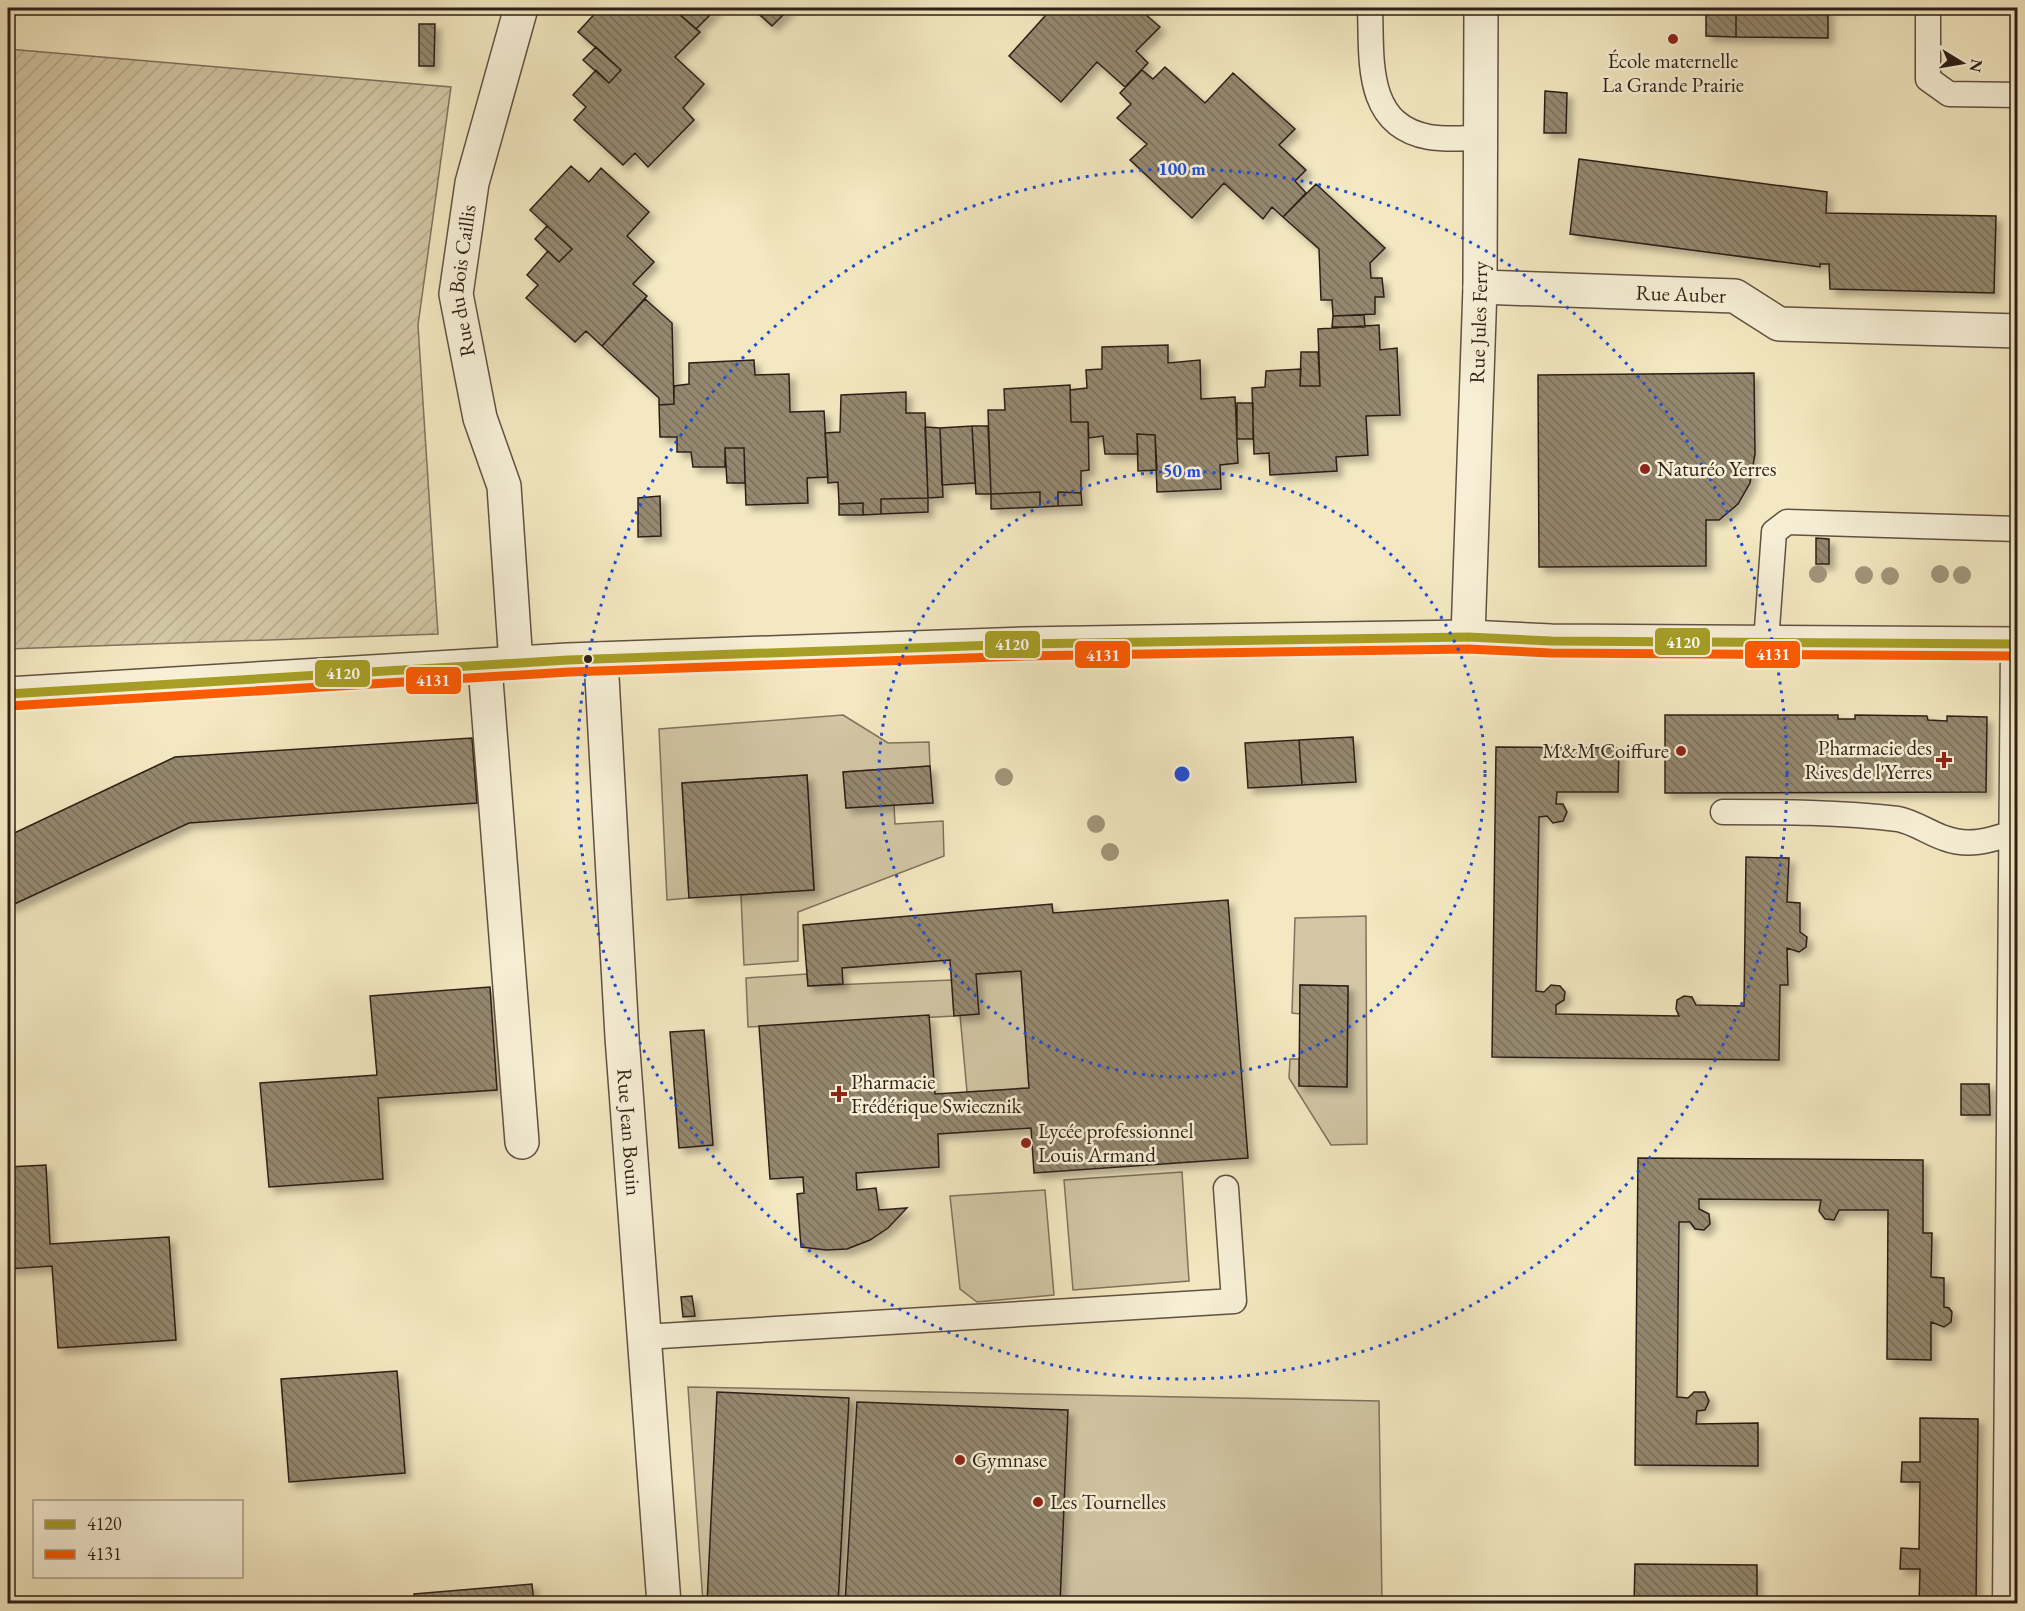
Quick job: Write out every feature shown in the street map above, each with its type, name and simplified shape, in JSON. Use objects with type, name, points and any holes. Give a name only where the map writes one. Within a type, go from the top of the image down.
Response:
[{"type":"street","name":"Rue du Bois Caillis","points":[[521,8],[472,183],[456,294],[480,418],[504,486],[500,665],[522,1142]]},
{"type":"street","name":"Rue Jules Ferry","points":[[1468,637],[1480,287],[1481,8]]},
{"type":"street","name":"Rue Auber","points":[[1480,287],[1735,296],[1779,324],[2018,331]]},
{"type":"street","points":[[8,694],[601,659],[1035,644],[1468,637],[1551,641],[2015,644]]},
{"type":"street","name":"Rue Jean Bouin","points":[[601,659],[608,825],[664,1604]]},
{"type":"lane","points":[[1370,8],[1373,83],[1389,117],[1403,129],[1430,137],[1481,138]]},
{"type":"lane","points":[[1928,8],[1928,79],[1949,94],[2018,95]]},
{"type":"lane","points":[[1766,642],[1774,532],[1787,522],[2018,529]]},
{"type":"lane","points":[[2006,1604],[2015,644]]},
{"type":"lane","points":[[1723,812],[1801,812],[1902,820],[1945,839],[1966,843],[1987,841],[2012,832]]},
{"type":"lane","points":[[644,1337],[1234,1301],[1226,1188]]},
{"type":"shaded area","points":[[8,49],[451,87],[418,325],[438,634],[8,649]]},
{"type":"shaded area","points":[[843,715],[888,743],[929,742],[930,766],[844,772],[846,808],[894,805],[895,824],[943,821],[944,856],[798,912],[798,961],[744,965],[741,895],[814,889],[807,775],[682,783],[689,898],[667,900],[659,729]]},
{"type":"shaded area","points":[[1366,916],[1367,1144],[1331,1145],[1289,1078],[1290,1059],[1299,1059],[1299,1086],[1347,1086],[1348,986],[1300,985],[1300,1014],[1292,1013],[1295,918]]},
{"type":"shaded area","points":[[1021,971],[1029,1088],[967,1092],[960,1015],[976,974]]},
{"type":"shaded area","points":[[807,974],[808,986],[952,980],[954,1016],[748,1027],[746,978]]},
{"type":"shaded area","points":[[1182,1172],[1189,1281],[1073,1290],[1064,1180]]},
{"type":"shaded area","points":[[1045,1190],[1054,1295],[977,1302],[960,1289],[950,1196]]},
{"type":"shaded area","name":"Les Tournelles","points":[[688,1387],[1379,1401],[1382,1603],[703,1603]]},
{"type":"building","points":[[600,8],[672,8],[700,32],[675,57],[704,84],[683,108],[694,120],[648,167],[635,153],[623,165],[574,120],[586,107],[573,95],[596,70],[609,83],[621,70],[578,32]]},
{"type":"building","points":[[672,8],[717,8],[696,29]]},
{"type":"building","points":[[752,8],[790,8],[772,26]]},
{"type":"building","points":[[1036,8],[1138,8],[1160,27],[1136,51],[1148,63],[1125,87],[1097,62],[1061,102],[1009,56],[1045,16]]},
{"type":"building","points":[[1704,8],[1828,8],[1828,38],[1736,37],[1736,11],[1704,11]]},
{"type":"building","points":[[1706,11],[1736,11],[1736,37],[1706,36]]},
{"type":"building","points":[[419,24],[435,24],[434,66],[419,66]]},
{"type":"building","points":[[596,47],[621,70],[609,83],[583,60]]},
{"type":"building","points":[[1165,67],[1205,103],[1233,73],[1295,129],[1279,145],[1306,170],[1295,181],[1306,193],[1283,217],[1272,207],[1263,219],[1224,183],[1192,218],[1130,160],[1147,144],[1117,118],[1131,104],[1120,93],[1142,70],[1153,79]]},
{"type":"building","points":[[1545,91],[1567,93],[1566,133],[1544,133]]},
{"type":"building","points":[[1579,159],[1827,192],[1826,213],[1996,216],[1994,293],[1830,289],[1829,264],[1820,264],[1820,267],[1570,234]]},
{"type":"building","points":[[571,166],[589,182],[601,168],[649,212],[627,236],[654,262],[633,284],[647,296],[602,346],[586,331],[575,342],[526,298],[538,285],[527,275],[548,251],[559,262],[572,249],[530,210]]},
{"type":"building","points":[[1316,184],[1385,248],[1370,263],[1371,278],[1382,278],[1384,297],[1375,297],[1375,314],[1333,316],[1332,300],[1321,300],[1319,249],[1283,217]]},
{"type":"building","points":[[547,226],[572,249],[559,262],[535,239]]},
{"type":"building","points":[[645,299],[672,323],[674,404],[659,405],[659,398],[602,346]]},
{"type":"building","points":[[1364,315],[1365,327],[1332,327],[1333,316]]},
{"type":"building","points":[[1379,325],[1380,350],[1397,348],[1400,415],[1366,416],[1368,455],[1336,457],[1337,471],[1270,475],[1269,453],[1254,454],[1252,388],[1265,387],[1266,371],[1301,369],[1300,386],[1320,386],[1318,329]]},
{"type":"building","points":[[1168,345],[1168,363],[1200,360],[1201,399],[1235,397],[1238,463],[1220,465],[1221,489],[1157,492],[1155,435],[1137,434],[1138,454],[1105,454],[1103,436],[1089,438],[1088,422],[1071,422],[1070,390],[1087,388],[1086,370],[1102,369],[1102,347]]},
{"type":"building","points":[[1301,352],[1318,352],[1320,386],[1300,386]]},
{"type":"building","points":[[754,360],[755,375],[789,374],[790,412],[824,411],[828,477],[807,478],[808,503],[746,505],[744,448],[725,448],[725,467],[693,467],[691,452],[677,452],[677,437],[660,437],[659,405],[674,404],[674,386],[689,384],[689,363]]},
{"type":"building","name":"Naturéo Yerres","points":[[1754,373],[1755,454],[1750,483],[1738,504],[1719,520],[1706,520],[1706,566],[1539,567],[1538,375]]},
{"type":"building","points":[[1070,385],[1071,422],[1088,422],[1089,470],[1081,471],[1081,493],[1058,492],[1058,506],[1040,507],[1040,492],[991,494],[988,410],[1005,410],[1004,389]]},
{"type":"building","points":[[906,392],[906,413],[925,413],[928,498],[881,499],[881,514],[863,515],[863,503],[839,504],[838,482],[828,483],[825,433],[840,432],[841,395]]},
{"type":"building","points":[[1237,403],[1253,403],[1253,439],[1237,439]]},
{"type":"building","points":[[972,426],[975,483],[942,485],[940,428]]},
{"type":"building","points":[[972,426],[988,426],[991,494],[976,494]]},
{"type":"building","points":[[925,427],[940,428],[943,497],[928,498]]},
{"type":"building","points":[[1137,434],[1155,435],[1157,470],[1138,471]]},
{"type":"building","points":[[725,448],[744,448],[745,483],[727,483]]},
{"type":"building","points":[[1040,492],[1040,507],[991,509],[991,494]]},
{"type":"building","points":[[1058,492],[1081,493],[1082,505],[1058,506]]},
{"type":"building","points":[[660,496],[661,536],[638,537],[638,498]]},
{"type":"building","points":[[928,498],[928,512],[881,514],[881,499]]},
{"type":"building","points":[[863,503],[863,515],[839,515],[839,504]]},
{"type":"building","points":[[1816,538],[1829,539],[1829,564],[1816,564]]},
{"type":"building","points":[[1665,715],[1838,715],[1838,719],[1855,719],[1855,715],[1927,716],[1928,720],[1947,721],[1947,716],[1987,717],[1986,792],[1665,793]]},
{"type":"building","points":[[1353,737],[1356,782],[1302,785],[1299,740]]},
{"type":"building","points":[[472,738],[477,803],[189,823],[8,907],[8,836],[175,757]]},
{"type":"building","points":[[1299,740],[1302,785],[1248,788],[1245,743]]},
{"type":"building","points":[[1496,747],[1619,748],[1618,792],[1557,792],[1556,804],[1563,804],[1567,812],[1563,821],[1553,823],[1547,816],[1539,817],[1536,991],[1544,992],[1551,985],[1560,986],[1565,992],[1564,1000],[1556,1005],[1556,1014],[1679,1016],[1676,1009],[1677,1000],[1684,996],[1692,997],[1696,1005],[1744,1006],[1746,857],[1789,858],[1787,902],[1800,903],[1800,932],[1807,937],[1806,947],[1799,952],[1787,948],[1788,985],[1780,985],[1779,1060],[1492,1057]]},
{"type":"building","points":[[930,766],[933,803],[846,808],[843,772]]},
{"type":"building","points":[[807,775],[814,890],[689,898],[682,783]]},
{"type":"building","name":"Lycée professionnel Louis Armand","points":[[1228,900],[1248,1158],[1034,1173],[1031,1128],[938,1134],[939,1167],[856,1173],[857,1190],[876,1188],[879,1210],[907,1208],[888,1228],[870,1240],[847,1249],[826,1250],[801,1247],[797,1194],[804,1193],[803,1177],[770,1179],[759,1026],[929,1015],[935,1094],[1029,1088],[1021,971],[976,974],[979,1014],[954,1016],[950,960],[842,968],[843,984],[808,986],[803,925],[1052,904],[1053,913]]},
{"type":"building","points":[[1300,985],[1348,986],[1347,1087],[1299,1086]]},
{"type":"building","points":[[490,987],[497,1090],[378,1098],[383,1179],[269,1187],[260,1083],[377,1075],[370,996]]},
{"type":"building","points":[[704,1030],[713,1145],[679,1148],[670,1032]]},
{"type":"building","points":[[1961,1084],[1989,1084],[1990,1115],[1961,1115]]},
{"type":"building","points":[[1638,1158],[1923,1160],[1923,1233],[1932,1233],[1931,1277],[1944,1278],[1944,1307],[1949,1308],[1952,1312],[1951,1322],[1944,1327],[1931,1322],[1931,1360],[1887,1359],[1888,1210],[1839,1210],[1834,1220],[1825,1219],[1819,1211],[1821,1200],[1699,1199],[1699,1209],[1709,1214],[1710,1224],[1704,1230],[1695,1229],[1690,1222],[1679,1222],[1677,1397],[1688,1398],[1694,1392],[1705,1392],[1709,1401],[1705,1410],[1697,1411],[1696,1424],[1758,1423],[1758,1466],[1635,1465]]},
{"type":"building","points":[[46,1165],[50,1244],[169,1237],[176,1340],[58,1348],[52,1266],[8,1269],[8,1167]]},
{"type":"building","points":[[692,1296],[695,1316],[683,1317],[681,1297]]},
{"type":"building","points":[[397,1371],[405,1473],[289,1482],[281,1379]]},
{"type":"building","points":[[717,1392],[849,1398],[838,1604],[707,1604]]},
{"type":"building","name":"Gymnase","points":[[857,1402],[1068,1410],[1060,1604],[845,1604]]},
{"type":"building","points":[[1920,1418],[1978,1419],[1976,1604],[1919,1604],[1920,1569],[1900,1569],[1901,1548],[1919,1549],[1920,1482],[1901,1482],[1902,1462],[1920,1462]]},
{"type":"building","points":[[1635,1564],[1757,1565],[1757,1604],[1634,1604]]},
{"type":"building","points":[[532,1584],[534,1604],[414,1604],[414,1594]]},
{"type":"transit line","name":"4120","points":[[8,694],[568,660],[1023,644],[1468,637],[1551,641],[2018,644]]},
{"type":"transit line","name":"4131","points":[[9,706],[569,672],[1023,656],[1468,649],[1551,653],[2018,656]]},
{"type":"place","name":"École maternelle La Grande Prairie","points":[[1673,39]]},
{"type":"place","name":"Naturéo Yerres","points":[[1645,469]]},
{"type":"place","name":"M&M Coiffure","points":[[1681,751]]},
{"type":"place","name":"Pharmacie des Rives de l'Yerres","points":[[1944,760]]},
{"type":"place","name":"Pharmacie Frédérique Swiecznik","points":[[839,1094]]},
{"type":"place","name":"Lycée professionnel Louis Armand","points":[[1026,1143]]},
{"type":"place","name":"Gymnase","points":[[960,1460]]},
{"type":"place","name":"Les Tournelles","points":[[1038,1502]]}]
